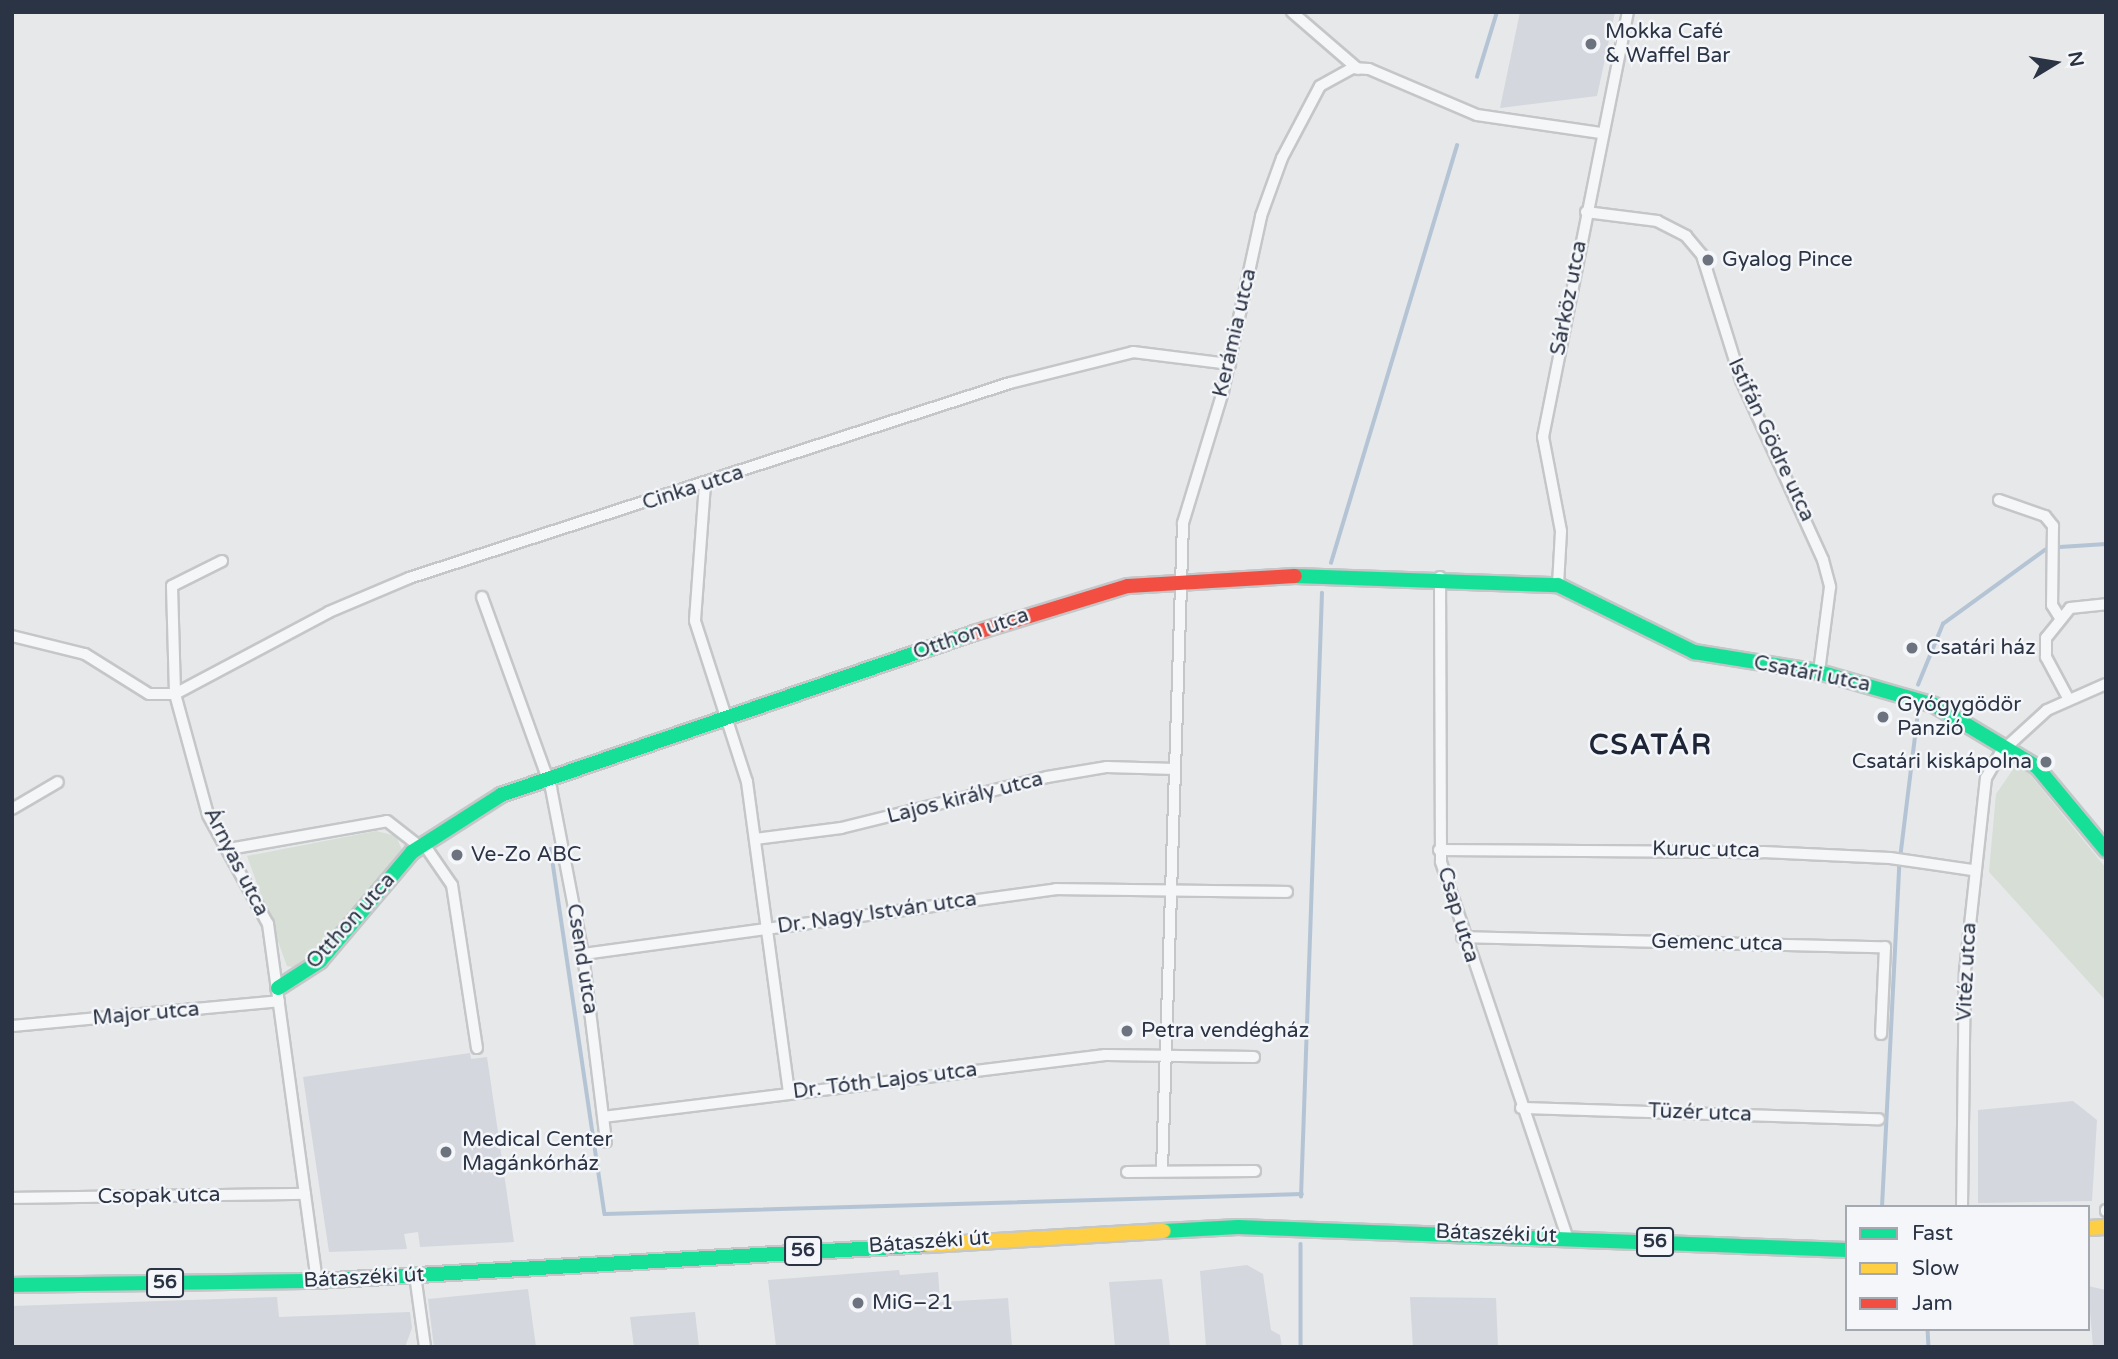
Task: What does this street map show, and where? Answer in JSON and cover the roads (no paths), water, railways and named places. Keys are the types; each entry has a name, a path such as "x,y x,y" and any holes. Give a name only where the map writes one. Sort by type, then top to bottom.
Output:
{"street":[{"path":"1293,12 1359,69 1477,115 1601,133"},
{"name":"Sárköz utca","path":"1558,585 1561,531 1542,437 1601,133 1628,12"},
{"name":"Kerámia utca","path":"1162,1170 1168,1054 1183,523 1230,364 1261,216 1282,158 1320,86 1359,69"},
{"name":"Istifán Gödre utca","path":"1586,212 1657,221 1686,236 1702,255 1741,380 1823,560 1830,587 1819,672"},
{"name":"Cinka utca","path":"175,694 329,612 409,578 1104,354 1160,352 1230,364"},
{"path":"705,484 695,621 728,716 755,839 789,1092"},
{"path":"1999,500 2045,516 2053,526 2052,606 2059,616"},
{"name":"Árnyas utca","path":"222,561 172,586 175,694 208,815 261,903 279,995 317,1281"},
{"name":"Otthon utca","path":"279,995 320,961 421,845 481,804 548,777 1048,608 1128,586 1181,580 1440,577 1558,585"},
{"name":"Csap utca","path":"1440,577 1440,850 1462,937 1567,1236"},
{"name":"Csatári utca","path":"1558,585 1694,652 1819,672 1934,705 2008,745 2065,795 2106,850"},
{"name":"Csend utca","path":"482,597 548,777 583,954 606,1142"},
{"path":"2068,698 2046,657 2046,638 2059,616 2070,608 2106,604"},
{"path":"12,636 85,654 149,694 175,694"},
{"name":"Vitéz utca","path":"1962,1205 1972,870 1986,778 2008,745 2068,698 2106,684"},
{"name":"Lajos király utca","path":"755,839 841,828 1047,776 1107,767 1175,769"},
{"path":"12,809 58,782"},
{"path":"229,849 387,821 421,845 452,885 477,1048"},
{"name":"Kuruc utca","path":"1440,850 1534,846 1889,858 1972,870"},
{"path":"1172,886 1287,892"},
{"name":"Dr. Nagy István utca","path":"583,954 1056,889 1172,886"},
{"name":"Gemenc utca","path":"1462,937 1885,947 1881,1034"},
{"name":"Major utca","path":"12,1026 279,995"},
{"path":"1168,1054 1254,1057"},
{"name":"Dr. Tóth Lajos utca","path":"603,1117 1105,1055 1168,1054"},
{"name":"Tüzér utca","path":"1521,1108 1879,1119"},
{"path":"1127,1172 1255,1171"},
{"name":"Csopak utca","path":"12,1198 305,1194"},
{"name":"Bátaszéki út","path":"12,1285 317,1281 1084,1232 1289,1226 1845,1250"},
{"path":"415,1276 425,1347"}],"waterway":[{"path":"1477,77 1497,12"},
{"path":"1331,563 1457,146"},
{"path":"2060,547 2106,544"},
{"path":"1918,685 1943,624 2045,550"},
{"path":"1301,1197 1322,593"},
{"path":"1882,1205 1899,867 1917,720"},
{"path":"551,849 605,1214 1302,1194"},
{"path":"1301,1244 1301,1347"},
{"path":"1928,1331 1929,1347"}],"place":[{"name":"Mokka Café & Waffel Bar","path":"1591,44"},
{"name":"Gyalog Pince","path":"1708,260"},
{"name":"Csatári ház","path":"1912,648"},
{"name":"Gyógygödör Panzió","path":"1883,717"},
{"name":"Csatári kiskápolna","path":"2046,762"},
{"name":"Ve-Zo ABC","path":"457,855"},
{"name":"Petra vendégház","path":"1127,1031"},
{"name":"Medical Center Magánkórház","path":"446,1152"},
{"name":"MiG–21","path":"858,1303"}],"district":[{"name":"CSATÁR","path":"1651,745"}]}
